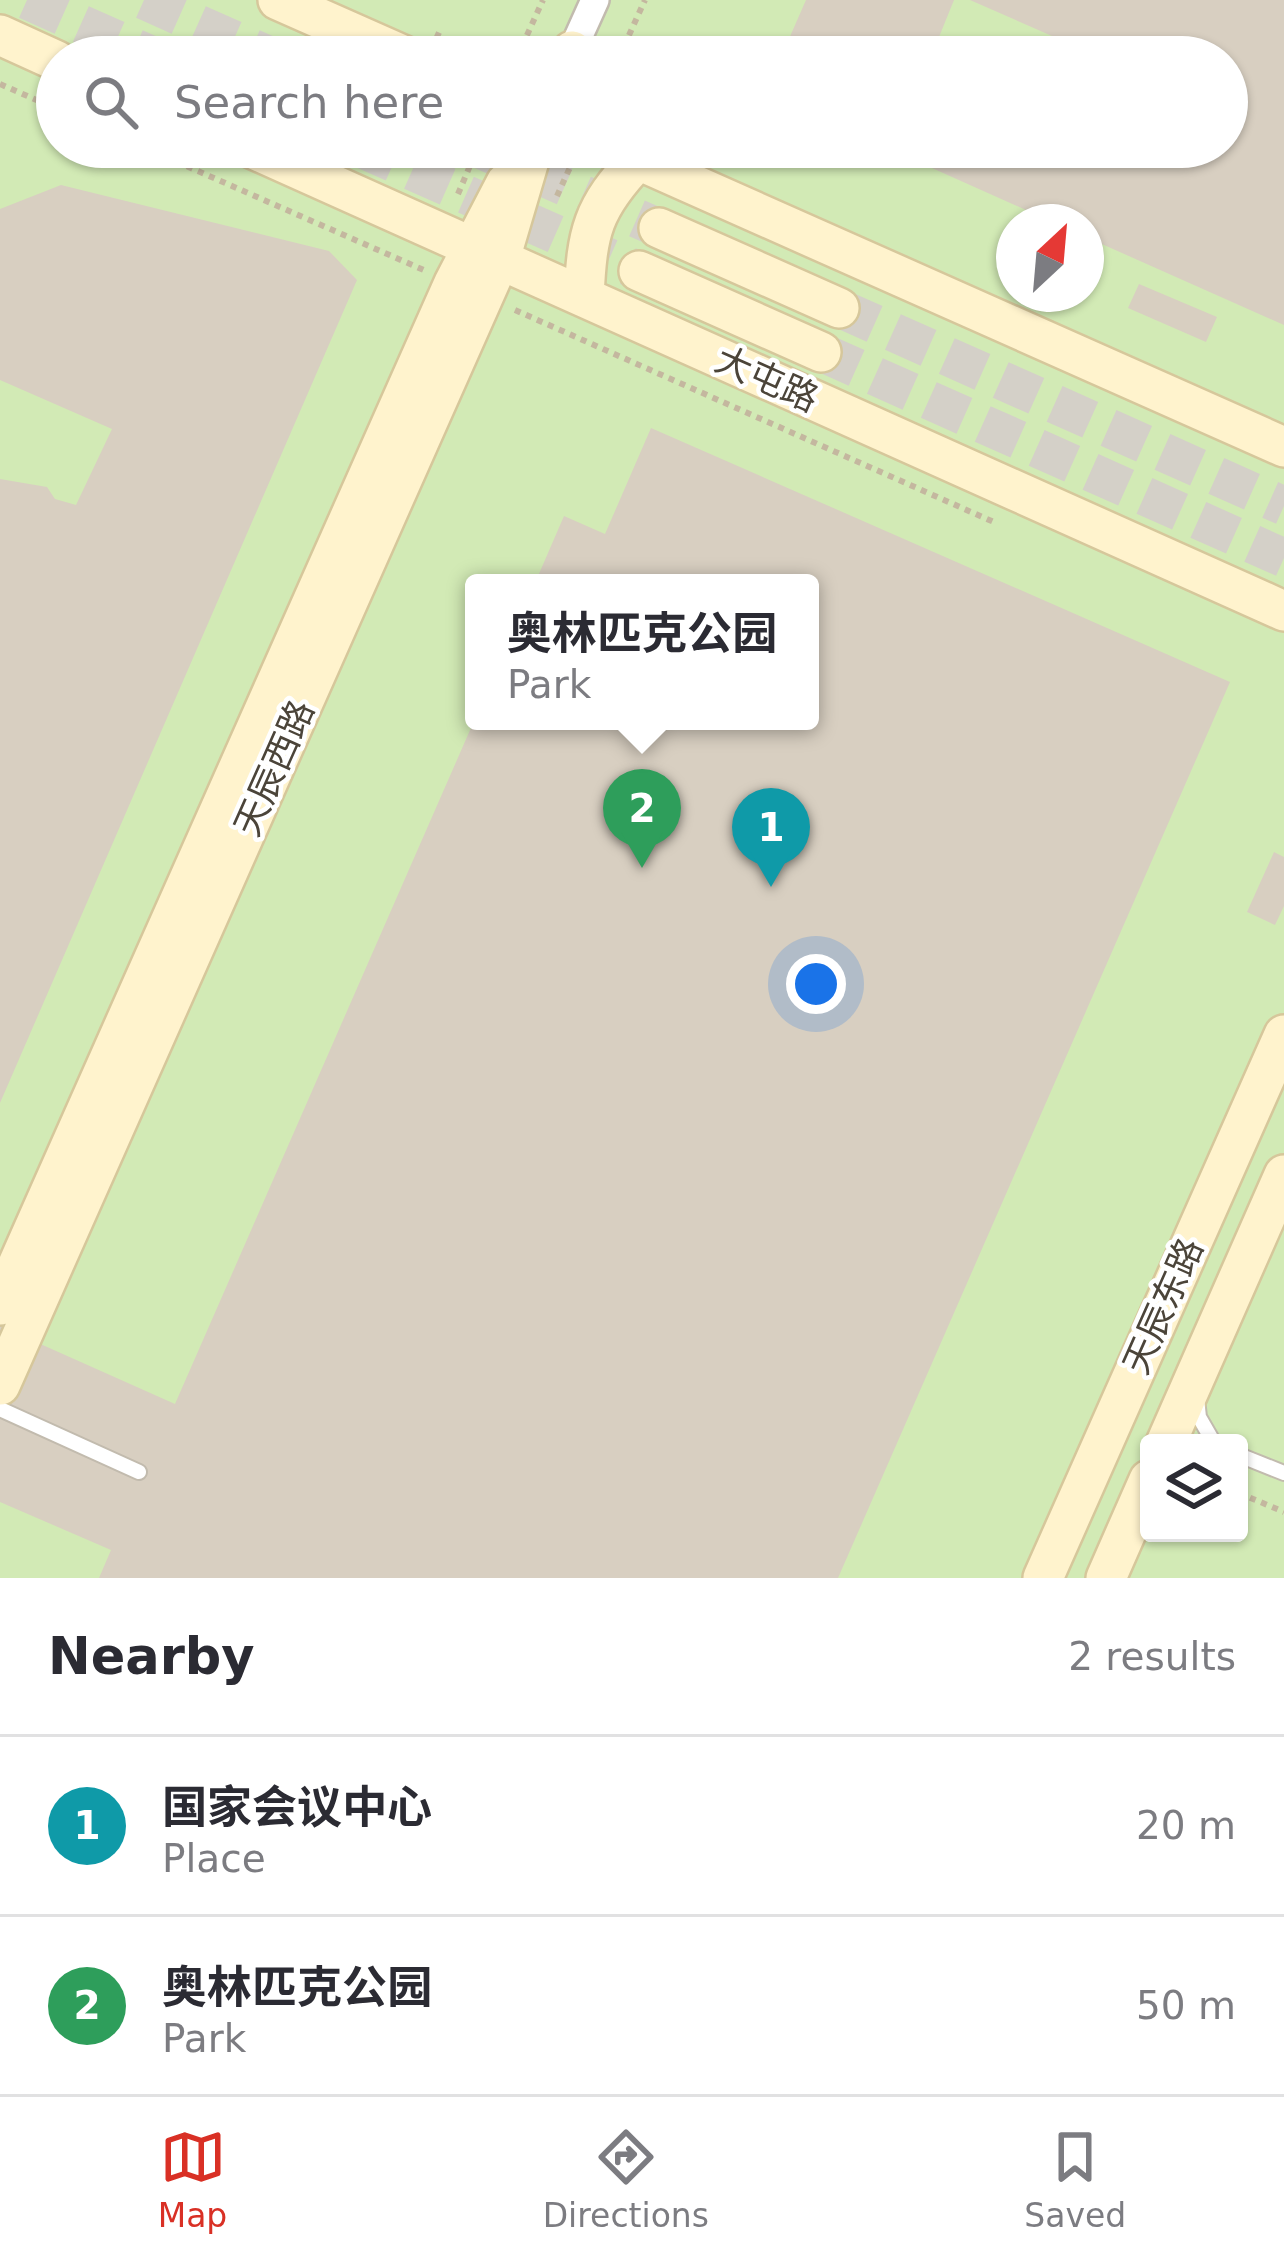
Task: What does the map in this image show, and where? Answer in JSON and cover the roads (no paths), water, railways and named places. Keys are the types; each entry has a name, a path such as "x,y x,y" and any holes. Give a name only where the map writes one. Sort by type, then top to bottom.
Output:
{"street":[{"path":"278,0 359,36"},
{"path":"579,36 595,0"},
{"path":"0,35 36,51"},
{"name":"大屯路","path":"296,168 1284,610"},
{"name":"天辰西路","path":"0,1385 521,168"},
{"path":"584,297 587,235 617,168"},
{"path":"658,168 1284,447"},
{"path":"659,229 838,308"},
{"name":"大屯路","path":"639,272 821,352"},
{"name":"天辰西路","path":"0,1305 469,290"},
{"name":"天辰东路","path":"1043,1578 1284,1035"},
{"name":"天辰东路","path":"1170,1434 1284,1175"},
{"path":"1106,1578 1140,1501"}],"lane":[{"path":"1195,1377 1199,1417 1209,1434"},
{"path":"0,1409 140,1472"},
{"path":"1248,1459 1284,1473"}],"tunnel":[{"path":"27,0 108,36"},
{"path":"144,0 225,36"},
{"path":"406,168 639,271"},
{"path":"523,168 659,228"},
{"path":"839,308 1284,506"},
{"path":"821,352 1284,558"}],"place":[{"name":"奥林匹克公园","path":"642,868"},
{"name":"国家会议中心","path":"771,887"}]}
